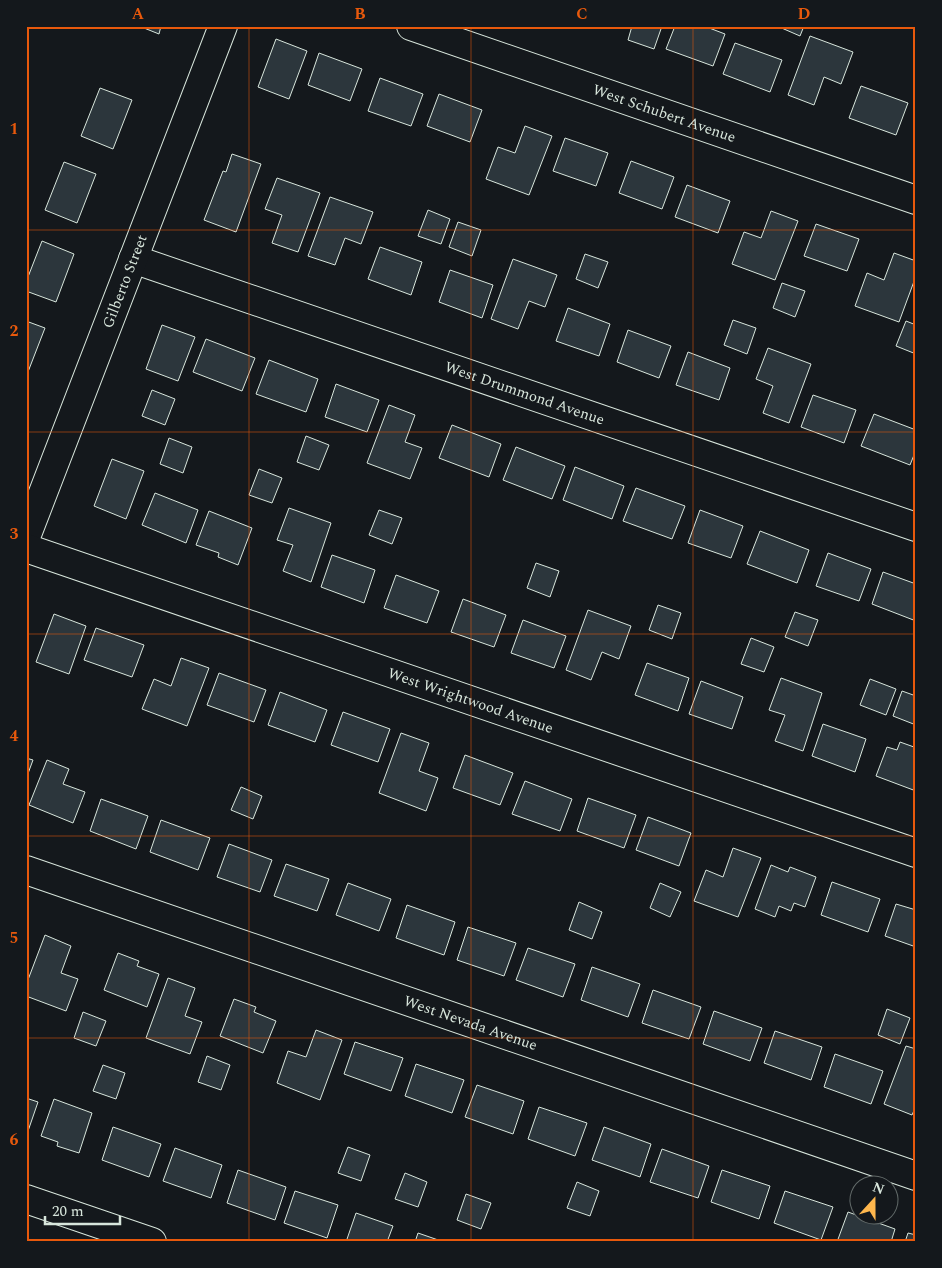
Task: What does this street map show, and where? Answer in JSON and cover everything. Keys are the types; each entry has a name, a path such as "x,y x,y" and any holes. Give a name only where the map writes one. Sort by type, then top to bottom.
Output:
{"street":[{"name":"Gilberto Street","path":"26,537 222,26"},
{"name":"West Schubert Avenue","path":"411,26 916,200"},
{"name":"West Drummond Avenue","path":"133,259 916,527"},
{"name":"West Wrightwood Avenue","path":"26,548 916,852"},
{"name":"West Nevada Avenue","path":"26,870 916,1176"},
{"path":"26,1199 152,1242"}],"building":[{"path":"139,26 161,26 159,34"},
{"path":"632,26 662,26 654,49 628,40"},
{"path":"675,26 704,26 725,34 713,66 666,49"},
{"path":"777,26 804,26 800,36"},
{"path":"810,36 853,52 841,84 824,77 814,105 788,95"},
{"path":"276,39 307,51 289,99 258,87"},
{"path":"735,43 782,60 770,92 723,74"},
{"path":"319,53 362,69 350,101 308,85"},
{"path":"380,78 423,94 411,126 368,111"},
{"path":"861,86 908,103 896,135 849,118"},
{"path":"100,88 132,100 113,149 81,136"},
{"path":"439,94 482,110 470,142 427,126"},
{"path":"525,126 552,136 529,195 486,179 498,147 515,153"},
{"path":"565,138 608,153 596,186 553,171"},
{"path":"232,154 261,164 236,232 204,220 223,171 226,172"},
{"path":"631,161 674,177 662,209 619,193"},
{"path":"64,162 96,174 77,223 45,210"},
{"path":"277,178 320,193 298,252 272,243 282,215 265,209"},
{"path":"687,185 730,201 718,233 675,217"},
{"path":"330,197 373,212 361,244 345,238 335,265 308,256"},
{"path":"428,210 450,219 441,244 418,236"},
{"path":"771,211 798,221 775,280 732,264 744,232 761,238"},
{"path":"458,222 481,230 472,256 449,247"},
{"path":"816,224 859,239 847,271 804,256"},
{"path":"42,241 74,254 56,302 26,291 26,282"},
{"path":"380,247 422,262 411,295 368,279"},
{"path":"894,253 916,261 916,276 899,322 855,306 867,273 884,280"},
{"path":"585,254 608,262 598,288 576,279"},
{"path":"513,259 557,275 545,307 529,301 518,329 491,319"},
{"path":"450,270 493,285 482,318 439,302"},
{"path":"782,283 805,291 795,317 773,308"},
{"path":"568,308 610,324 599,356 556,341"},
{"path":"733,320 756,328 747,354 724,345"},
{"path":"26,321 45,328 26,377"},
{"path":"906,321 916,325 916,354 896,346"},
{"path":"162,325 195,337 178,381 146,369"},
{"path":"628,330 671,346 659,378 617,362"},
{"path":"206,339 255,358 242,391 193,372"},
{"path":"768,348 811,364 789,423 763,413 773,386 756,379"},
{"path":"688,352 730,368 719,400 676,385"},
{"path":"269,360 318,379 306,412 256,394"},
{"path":"336,384 379,400 367,432 325,417"},
{"path":"152,390 175,399 165,425 142,416"},
{"path":"813,395 856,410 844,443 801,427"},
{"path":"389,405 415,415 405,442 422,448 410,479 367,463"},
{"path":"874,414 916,430 916,450 910,465 861,446"},
{"path":"452,425 501,444 489,477 439,458"},
{"path":"306,436 329,445 319,470 297,462"},
{"path":"169,438 192,447 183,473 160,464"},
{"path":"516,447 565,466 552,499 503,480"},
{"path":"112,459 144,471 126,519 94,506"},
{"path":"575,467 624,486 612,519 563,500"},
{"path":"259,469 282,478 272,503 249,495"},
{"path":"636,488 685,506 672,539 623,521"},
{"path":"155,493 198,510 186,543 142,525"},
{"path":"289,508 331,523 311,582 283,571 293,545 277,540"},
{"path":"379,510 402,518 392,544 369,535"},
{"path":"700,510 743,526 731,558 688,543"},
{"path":"209,511 252,528 238,565 218,557 219,553 196,545"},
{"path":"760,531 809,550 797,583 747,564"},
{"path":"828,553 871,569 859,601 816,586"},
{"path":"332,555 375,570 364,603 321,587"},
{"path":"536,563 559,571 550,597 527,588"},
{"path":"883,572 916,584 916,621 872,604"},
{"path":"396,575 439,591 427,623 384,608"},
{"path":"463,599 506,615 494,647 451,632"},
{"path":"658,605 681,613 672,639 649,630"},
{"path":"588,610 631,626 619,659 602,652 591,680 566,670"},
{"path":"795,612 818,620 808,646 785,637"},
{"path":"54,614 86,626 69,674 36,662"},
{"path":"523,620 566,636 554,668 511,653"},
{"path":"96,628 144,645 132,677 84,660"},
{"path":"751,638 774,647 764,672 741,664"},
{"path":"181,658 209,668 187,726 142,709 154,679 171,686"},
{"path":"647,663 689,678 678,711 635,695"},
{"path":"219,673 266,690 254,722 207,705"},
{"path":"781,678 822,693 803,751 775,741 785,715 769,710"},
{"path":"870,679 896,689 886,715 860,705"},
{"path":"701,681 743,697 732,729 689,714"},
{"path":"902,691 916,696 916,725 893,716"},
{"path":"280,692 327,710 315,742 268,725"},
{"path":"343,712 390,729 378,762 331,745"},
{"path":"823,724 866,739 855,772 812,756"},
{"path":"401,733 429,743 419,771 438,778 426,811 379,793"},
{"path":"916,741 916,791 876,776 887,747 897,750 900,742 914,747"},
{"path":"465,755 513,773 500,805 453,788"},
{"path":"26,758 33,760 26,779"},
{"path":"47,760 69,769 63,784 85,792 73,823 29,805"},
{"path":"525,781 572,799 560,831 512,814"},
{"path":"241,787 262,796 253,819 231,810"},
{"path":"588,798 636,815 624,848 577,831"},
{"path":"101,799 148,816 136,849 90,831"},
{"path":"648,817 691,833 679,866 636,850"},
{"path":"161,820 210,838 198,870 150,852"},
{"path":"229,844 272,860 260,892 217,877"},
{"path":"733,848 761,858 738,917 694,901 706,870 723,877"},
{"path":"286,864 329,879 317,911 274,896"},
{"path":"771,865 788,872 790,867 816,877 805,907 794,903 791,911 779,906 775,917 755,909"},
{"path":"832,882 880,899 868,932 821,915"},
{"path":"348,883 391,899 379,931 336,915"},
{"path":"660,883 681,892 670,917 650,908"},
{"path":"579,902 602,912 592,939 569,930"},
{"path":"896,904 916,910 916,947 885,936"},
{"path":"407,905 455,922 444,955 396,938"},
{"path":"468,927 516,943 504,976 457,960"},
{"path":"45,935 71,946 61,973 78,979 66,1011 26,996 26,985"},
{"path":"528,948 575,964 563,997 516,980"},
{"path":"118,953 139,961 137,966 159,974 147,1007 104,990"},
{"path":"592,967 640,984 628,1017 581,1000"},
{"path":"168,978 195,988 185,1016 202,1022 190,1054 146,1038"},
{"path":"653,990 701,1007 689,1039 642,1023"},
{"path":"234,999 256,1007 254,1012 276,1021 263,1053 220,1036"},
{"path":"887,1009 910,1018 900,1044 878,1035"},
{"path":"714,1011 762,1028 750,1061 703,1044"},
{"path":"83,1012 106,1021 96,1046 74,1038"},
{"path":"316,1030 342,1040 320,1100 277,1083 288,1051 306,1057"},
{"path":"775,1031 822,1047 811,1080 764,1063"},
{"path":"355,1042 403,1058 391,1091 344,1074"},
{"path":"906,1046 916,1049 916,1106 912,1115 884,1104"},
{"path":"835,1054 883,1071 871,1104 824,1087"},
{"path":"207,1056 230,1065 221,1090 198,1082"},
{"path":"416,1064 464,1080 452,1113 405,1096"},
{"path":"103,1065 125,1073 116,1099 93,1091"},
{"path":"477,1085 524,1101 513,1134 465,1117"},
{"path":"26,1098 38,1102 27,1134 26,1134"},
{"path":"54,1099 92,1113 79,1153 57,1146 58,1142 41,1136"},
{"path":"539,1107 587,1123 575,1156 528,1139"},
{"path":"113,1127 161,1144 149,1177 102,1160"},
{"path":"604,1127 651,1144 640,1177 592,1160"},
{"path":"348,1147 370,1155 361,1181 338,1173"},
{"path":"175,1148 222,1165 211,1198 163,1181"},
{"path":"662,1149 709,1166 698,1198 650,1182"},
{"path":"238,1170 286,1187 275,1220 227,1203"},
{"path":"722,1170 770,1186 759,1219 711,1202"},
{"path":"405,1173 427,1182 418,1207 395,1199"},
{"path":"577,1182 599,1191 590,1216 567,1208"},
{"path":"295,1191 338,1205 327,1238 284,1223"},
{"path":"785,1191 833,1207 821,1240 774,1223"},
{"path":"466,1194 491,1203 481,1229 457,1220"},
{"path":"848,1212 850,1213 850,1226 887,1226 895,1229 891,1242 837,1242"},
{"path":"356,1213 393,1226 387,1242 346,1242"},
{"path":"418,1233 444,1242 415,1242"},
{"path":"908,1233 916,1235 916,1242 905,1242"}]}
